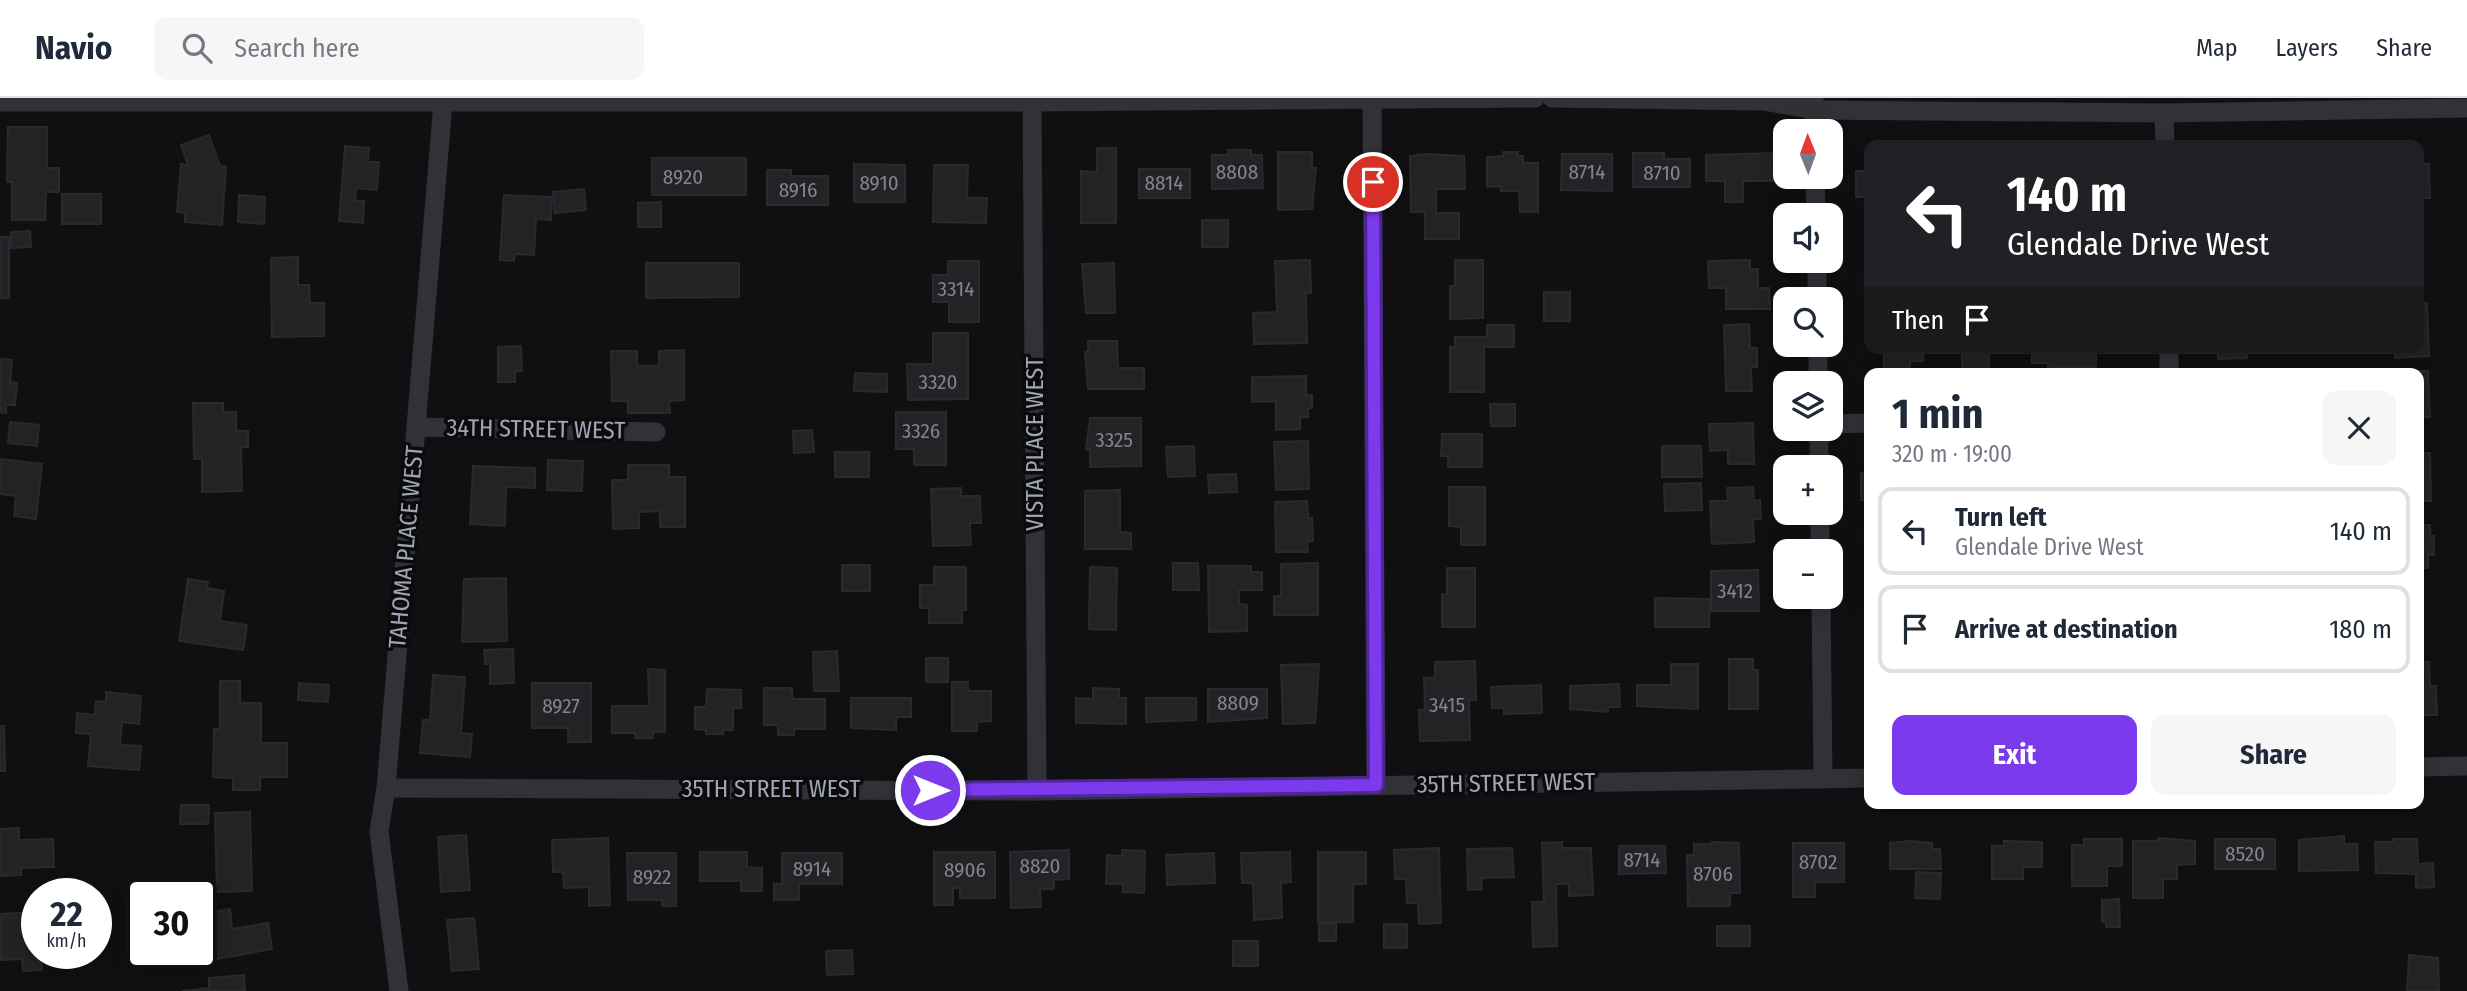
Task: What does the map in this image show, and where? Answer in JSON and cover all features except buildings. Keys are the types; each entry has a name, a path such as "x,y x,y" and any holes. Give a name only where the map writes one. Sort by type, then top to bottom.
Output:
{"street":[{"path":"0,102 263,100 443,103 600,100 1535,98"},
{"path":"1552,98 1763,101 2164,113 2467,108"},
{"path":"1373,99 1376,785"},
{"name":"VISTA PLACE WEST","path":"1032,100 1037,791"},
{"name":"TAHOMA PLACE WEST","path":"399,991 379,831 386,788 443,103"},
{"path":"2164,113 2165,140"},
{"path":"1843,424 1864,423"},
{"name":"34TH STREET WEST","path":"416,427 656,432"},
{"path":"1821,609 1823,779"},
{"path":"2424,767 2467,766"},
{"name":"35TH STREET WEST","path":"386,788 1037,791 1864,778"}],"route":[{"path":"930,790 1037,791 1376,785 1373,182"}]}
